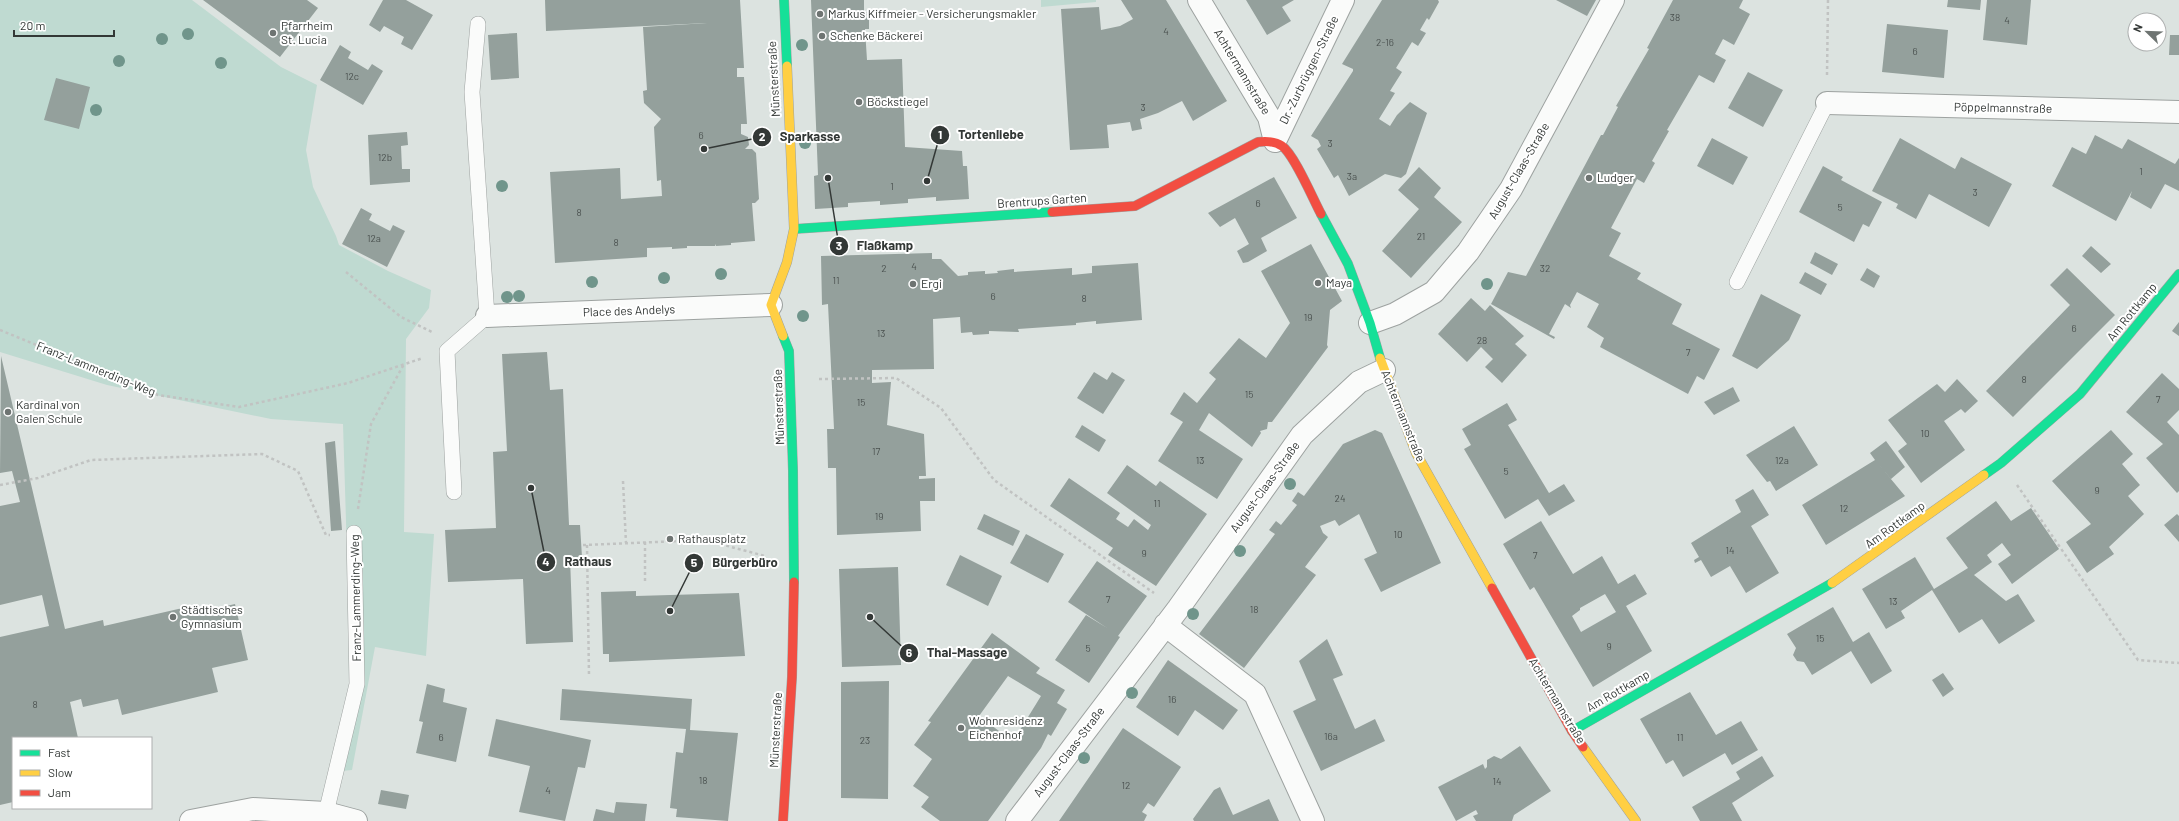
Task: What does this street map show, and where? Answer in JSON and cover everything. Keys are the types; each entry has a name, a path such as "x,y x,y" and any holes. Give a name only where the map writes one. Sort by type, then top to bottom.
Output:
{"street":[{"name":"Münsterstraße","path":"783,821 792,677 794,557 790,380 789,351 771,305 787,262 794,229 784,0"},
{"name":"Achtermannstraße","path":"1199,0 1269,117 1275,141 1288,151 1348,264 1370,324 1384,370 1416,453 1572,731 1636,821"},
{"name":"Dr.-Zurbrüggen-Straße","path":"1275,141 1343,0"},
{"name":"August-Claas-Straße","path":"1370,324 1395,314 1434,292 1468,252 1511,189 1613,0"},
{"name":"Pöppelmannstraße","path":"1827,103 2179,112"},
{"name":"Brentrups Garten","path":"794,229 1135,206 1258,142 1275,141"},
{"name":"Am Rottkamp","path":"1572,731 1842,577 2002,463 2080,394 2179,274"},
{"name":"Place des Andelys","path":"487,316 607,313 771,305"},
{"name":"August-Claas-Straße","path":"1016,821 1172,617 1302,435 1359,382 1384,370"},
{"path":"1172,617 1255,694 1313,821"},
{"path":"191,821 253,809 344,818"}],"lane":[{"path":"454,492 451,348 487,316 472,92 478,24"},
{"path":"1737,282 1827,103"},
{"name":"Franz-Lammerding-Weg","path":"344,818 357,684 354,533"}],"path":[{"path":"1827,103 1828,0"},
{"path":"346,272 401,317 451,348"},
{"name":"Franz-Lammerding-Weg","path":"0,330 158,395 239,407 348,383 451,348"},
{"name":"Franz-Lammerding-Weg","path":"354,533 371,424 404,364"},
{"path":"790,380 896,378 941,408 994,480 1172,617"},
{"path":"0,485 38,478 91,460 262,454 298,471 326,535 354,533"},
{"path":"2002,463 2138,660 2179,663"},
{"path":"623,481 626,543"},
{"path":"589,676 585,545 705,540 765,556 794,557"},
{"path":"645,542 645,583"}],"green space":[{"path":"0,0 192,0 281,67 317,85 306,150 313,187 339,245 388,271 431,290 429,308 406,339 404,532 434,534 426,656 375,647 352,770 331,772 351,683 343,424 271,419 107,385 0,352"},
{"path":"1041,0 1096,0 1096,2 1041,7"}],"building":[{"name":"Pfarrheim St. Lucia","path":"203,0 307,0 318,8 280,57"},
{"path":"383,0 406,0 433,15 412,50 401,44 404,37 384,26 380,32 369,25"},
{"path":"545,0 740,0 744,68 737,68 737,77 744,77 747,124 741,124 741,134 748,137 749,145 745,149 752,149 756,153 759,199 755,203 752,203 755,241 731,243 731,245 716,246 716,244 715,246 687,246 687,248 672,249 672,247 647,248 647,257 555,263 550,172 620,168 621,199 662,196 661,180 657,181 654,127 661,119 644,103 643,91 647,90 643,27 707,23 546,31"},
{"path":"811,0 864,0 864,12 869,12 869,29 865,29 867,60 902,59 905,147 962,151 963,166 967,166 969,199 936,201 936,197 908,199 908,203 880,205 880,201 848,203 848,207 815,209 814,176 818,175"},
{"path":"1121,0 1166,0 1227,101 1193,121 1182,101 1158,113 1140,119 1142,129 1132,131 1130,122 1107,125 1109,148 1070,150 1061,9 1099,7 1101,30 1120,26 1133,19"},
{"path":"1246,0 1294,0 1282,7 1291,21 1267,35"},
{"path":"1382,0 1438,0 1439,2 1429,20 1427,18 1420,30 1426,33 1418,46 1412,42 1396,68 1402,72 1390,91 1395,93 1379,119 1390,126 1397,115 1410,102 1427,113 1406,174 1401,178 1385,174 1349,196 1338,175 1334,178 1317,149 1321,146 1318,140 1311,136 1353,71 1353,69 1342,64"},
{"path":"1556,0 1596,0 1587,16"},
{"path":"1673,0 1743,0 1739,8 1750,14 1734,45 1723,39 1715,54 1726,60 1714,83 1699,75 1667,130 1669,131 1652,161 1655,163 1644,183 1637,179 1611,228 1621,233 1609,256 1641,273 1637,279 1682,304 1672,324 1720,349 1704,380 1697,376 1688,394 1600,347 1604,338 1587,327 1599,304 1577,292 1570,305 1571,308 1565,304 1549,334 1555,337 1554,339 1491,304 1508,272 1526,276 1601,135 1603,135 1618,107 1616,106 1649,49 1647,48"},
{"path":"1948,0 1981,0 1980,10 1947,7"},
{"path":"1987,0 2031,0 2027,45 1983,40"},
{"path":"1887,24 1948,30 1944,78 1882,72"},
{"path":"517,33 519,78 491,80 488,35"},
{"path":"2170,35 2179,35 2179,55 2169,55"},
{"path":"340,45 351,52 348,58 368,70 372,64 383,71 363,105 320,80"},
{"path":"1748,72 1783,90 1763,127 1728,108"},
{"path":"56,78 90,87 79,129 44,120"},
{"path":"407,132 408,145 401,146 402,169 410,169 410,182 370,185 368,135"},
{"path":"2095,135 2122,149 2128,139 2175,164 2179,158 2179,191 2165,184 2151,209 2130,197 2132,191 2116,221 2052,186 2072,147 2086,154"},
{"path":"1712,138 1748,157 1733,185 1697,166"},
{"path":"1900,138 1955,169 1961,157 2012,184 1989,227 1929,194 1916,219 1896,208 1898,204 1872,191"},
{"path":"1823,166 1843,177 1841,180 1882,202 1869,227 1863,224 1854,242 1799,212"},
{"path":"1419,167 1441,188 1434,197 1462,222 1411,278 1382,251 1419,209 1398,190"},
{"path":"1274,177 1297,218 1261,238 1267,251 1248,262 1243,263 1237,251 1249,244 1235,218 1220,227 1208,213"},
{"path":"361,208 372,214 369,220 390,231 393,225 405,231 387,267 342,244"},
{"path":"1311,244 1342,301 1330,310 1328,347 1272,422 1268,422 1267,429 1260,431 1261,433 1252,447 1209,413 1199,430 1243,459 1217,499 1158,461 1183,422 1170,414 1184,392 1197,403 1216,379 1209,373 1239,338 1266,358 1290,323 1261,271"},
{"path":"2091,246 2111,264 2101,273 2082,256"},
{"path":"1815,252 1838,264 1832,275 1810,263"},
{"path":"932,253 932,259 941,259 958,276 968,275 968,272 985,271 985,274 998,273 997,271 1014,269 1014,272 1072,268 1072,275 1092,273 1092,266 1138,263 1142,320 1096,324 1096,321 1076,323 1076,325 1018,329 1019,332 989,331 989,334 973,335 972,332 961,333 960,317 933,319 934,369 872,370 872,383 891,382 887,425 924,434 926,476 919,476 919,479 935,478 935,501 920,501 921,531 837,535 836,468 828,468 827,429 834,429 828,304 822,305 821,256"},
{"path":"1867,268 1880,276 1874,288 1860,280"},
{"path":"2067,268 2115,315 2013,417 1986,391 2070,305 2050,285"},
{"path":"1805,272 1827,284 1821,295 1799,283"},
{"path":"1761,294 1801,315 1789,340 1757,369 1732,356"},
{"path":"1471,298 1485,311 1490,305 1524,336 1515,344 1527,355 1502,383 1485,367 1493,359 1481,347 1467,362 1438,334"},
{"path":"2179,322 2179,336 2172,331"},
{"path":"547,352 550,390 563,389 569,525 580,525 582,557 570,557 573,642 526,644 523,579 448,582 445,530 496,528 493,452 507,451 502,354"},
{"path":"1,356 65,629 103,620 104,626 187,607 188,615 235,604 248,660 212,668 218,692 122,715 118,699 83,707 81,699 70,702 78,737 12,737 12,802 0,805 0,637 49,626 42,595 0,605 0,506 20,502 12,471 0,473"},
{"path":"1094,372 1107,380 1112,372 1125,380 1103,414 1077,398"},
{"path":"2162,373 2179,389 2179,410 2167,422 2179,435 2179,491 2177,493 2146,458 2163,444 2126,412"},
{"path":"1957,379 1978,401 1965,413 1961,409 1944,421 1965,450 1921,483 1898,451 1907,444 1888,420 1937,384 1945,392"},
{"path":"1733,387 1740,401 1714,415 1704,402"},
{"path":"1507,403 1517,420 1508,425 1549,493 1564,484 1575,501 1549,516 1538,499 1505,519 1464,449 1471,445 1462,429"},
{"path":"1082,425 1106,440 1099,452 1075,437"},
{"path":"1794,426 1818,465 1776,491 1770,481 1767,482 1746,455"},
{"path":"1375,430 1382,433 1441,563 1381,592 1364,559 1377,553 1359,514 1339,526 1335,520 1320,526 1323,533 1328,537 1305,567 1316,575 1244,668 1199,634 1275,534 1269,530 1276,521 1281,525 1297,505 1292,501 1298,492 1304,496 1343,444"},
{"path":"2111,430 2133,454 2122,464 2140,485 2128,496 2144,514 2109,547 2114,554 2087,573 2066,542 2091,524 2052,481"},
{"path":"335,441 342,530 331,531 325,443"},
{"path":"1886,441 1905,467 1891,479 1876,461 1905,496 1826,545 1802,505 1875,460 1870,453"},
{"path":"1127,465 1156,486 1160,481 1207,514 1156,586 1108,555 1113,548 1050,506 1069,478 1120,513 1116,519 1128,527 1134,519 1148,530 1151,525 1107,493"},
{"path":"1753,489 1769,515 1751,526 1779,573 1746,593 1730,566 1711,577 1701,560 1695,563 1694,560 1699,557 1691,543 1741,512 1735,500"},
{"path":"1996,501 2011,521 2031,508 2059,549 2012,584 1998,564 2011,555 2002,543 1987,555 1992,562 1974,575 2006,601 2018,594 2035,621 1999,644 1982,619 1959,633 1932,590 1901,611 1905,618 1886,629 1862,589 1915,557 1934,589 1968,568 1946,538"},
{"path":"984,514 1020,531 1013,546 977,529"},
{"path":"2177,514 2179,516 2179,542 2164,525"},
{"path":"1541,521 1573,574 1602,556 1618,584 1635,574 1647,594 1626,606 1652,651 1593,687 1534,587 1530,590 1503,544","holes":["1605,594 1616,612 1581,632 1572,616 1580,610 1580,608"]},
{"path":"1026,534 1064,554 1048,583 1010,563"},
{"path":"960,555 1002,576 988,606 946,585"},
{"path":"1097,561 1147,596 1118,636 1120,637 1089,683 1055,660 1086,615 1107,628 1068,602"},
{"path":"898,567 901,665 842,667 839,569"},
{"path":"636,591 636,596 739,593 745,656 609,662 609,654 603,654 601,592"},
{"path":"1833,607 1853,642 1869,632 1892,671 1871,684 1851,651 1812,675 1804,662 1797,661 1793,655 1796,648 1787,634"},
{"name":"Wohnresidenz Eichenhof","path":"992,633 1040,668 1036,673 1065,690 1057,703 1067,709 1051,736 1048,734 1041,748 988,821 940,821 921,807 929,797 913,786 932,759 914,745 931,722 928,721","holes":["1008,676 1041,696 1015,738 999,731 979,716"]},
{"path":"1327,639 1343,675 1333,679 1355,729 1375,719 1385,741 1321,771 1293,711 1316,700 1299,661"},
{"path":"1168,660 1238,710 1223,730 1195,710 1178,736 1136,707"},
{"path":"1943,673 1954,689 1943,697 1932,680"},
{"path":"889,681 888,799 841,798 841,682"},
{"path":"427,684 445,689 443,702 467,708 456,762 416,753 423,722 419,721"},
{"path":"562,689 692,699 690,730 738,733 728,821 676,817 677,809 670,808 676,752 683,753 686,729 560,720"},
{"path":"1690,692 1716,735 1741,721 1758,750 1732,765 1725,753 1683,777 1673,760 1666,764 1640,719"},
{"path":"496,719 591,740 585,768 578,767 565,821 519,812 530,766 488,756"},
{"path":"1123,728 1181,767 1154,807 1148,803 1142,812 1147,815 1144,821 1059,821"},
{"path":"1520,746 1551,791 1514,815 1512,821 1476,821 1473,816 1478,814 1476,810 1456,821 1438,787 1483,764 1485,769 1487,767 1487,760 1494,756 1501,759"},
{"path":"1762,756 1774,776 1732,803 1742,821 1700,821 1692,807 1740,779 1736,772"},
{"path":"1220,787 1233,815 1269,799 1279,821 1194,821 1193,819 1214,790"},
{"path":"381,790 409,795 406,809 378,804"},
{"path":"616,802 647,804 645,821 593,821 596,809 614,813"}],"traffic: fast":[{"path":"784,0 787,66"},
{"path":"794,229 1052,212"},
{"path":"1321,214 1348,264 1370,323 1380,358"},
{"path":"1984,475 2001,463 2080,394 2179,274"},
{"path":"783,336 789,351 793,471 794,582"},
{"path":"1572,731 1832,583"}],"traffic: slow":[{"path":"783,336 771,305 787,262 794,229 787,66"},
{"path":"1380,358 1416,453 1492,588"},
{"path":"1832,583 1984,475"},
{"path":"1583,747 1636,821"}],"traffic: jam":[{"path":"1052,212 1135,206 1258,142 1274,142 1282,146 1287,151 1298,167 1321,214"},
{"path":"783,821 792,677 794,582"},
{"path":"1492,588 1572,731 1583,747"}],"place":[{"name":"Markus Kiffmeier - Versicherungsmakler","path":"820,14"},
{"name":"Pfarrheim St. Lucia","path":"273,33"},
{"name":"Schenke Bäckerei","path":"822,36"},
{"name":"Böckstiegel","path":"859,102"},
{"name":"Sparkasse","path":"704,149"},
{"name":"Flaßkamp","path":"828,178"},
{"name":"Ludger","path":"1589,178"},
{"name":"Tortenliebe","path":"927,181"},
{"name":"Maya","path":"1318,283"},
{"name":"Ergi","path":"913,284"},
{"name":"Kardinal von Galen Schule","path":"8,412"},
{"name":"Rathaus","path":"531,488"},
{"name":"Rathausplatz","path":"670,539"},
{"name":"Bürgerbüro","path":"670,611"},
{"name":"Städtisches Gymnasium","path":"173,617"},
{"name":"Thai-Massage","path":"870,617"},
{"name":"Wohnresidenz Eichenhof","path":"961,728"}]}
